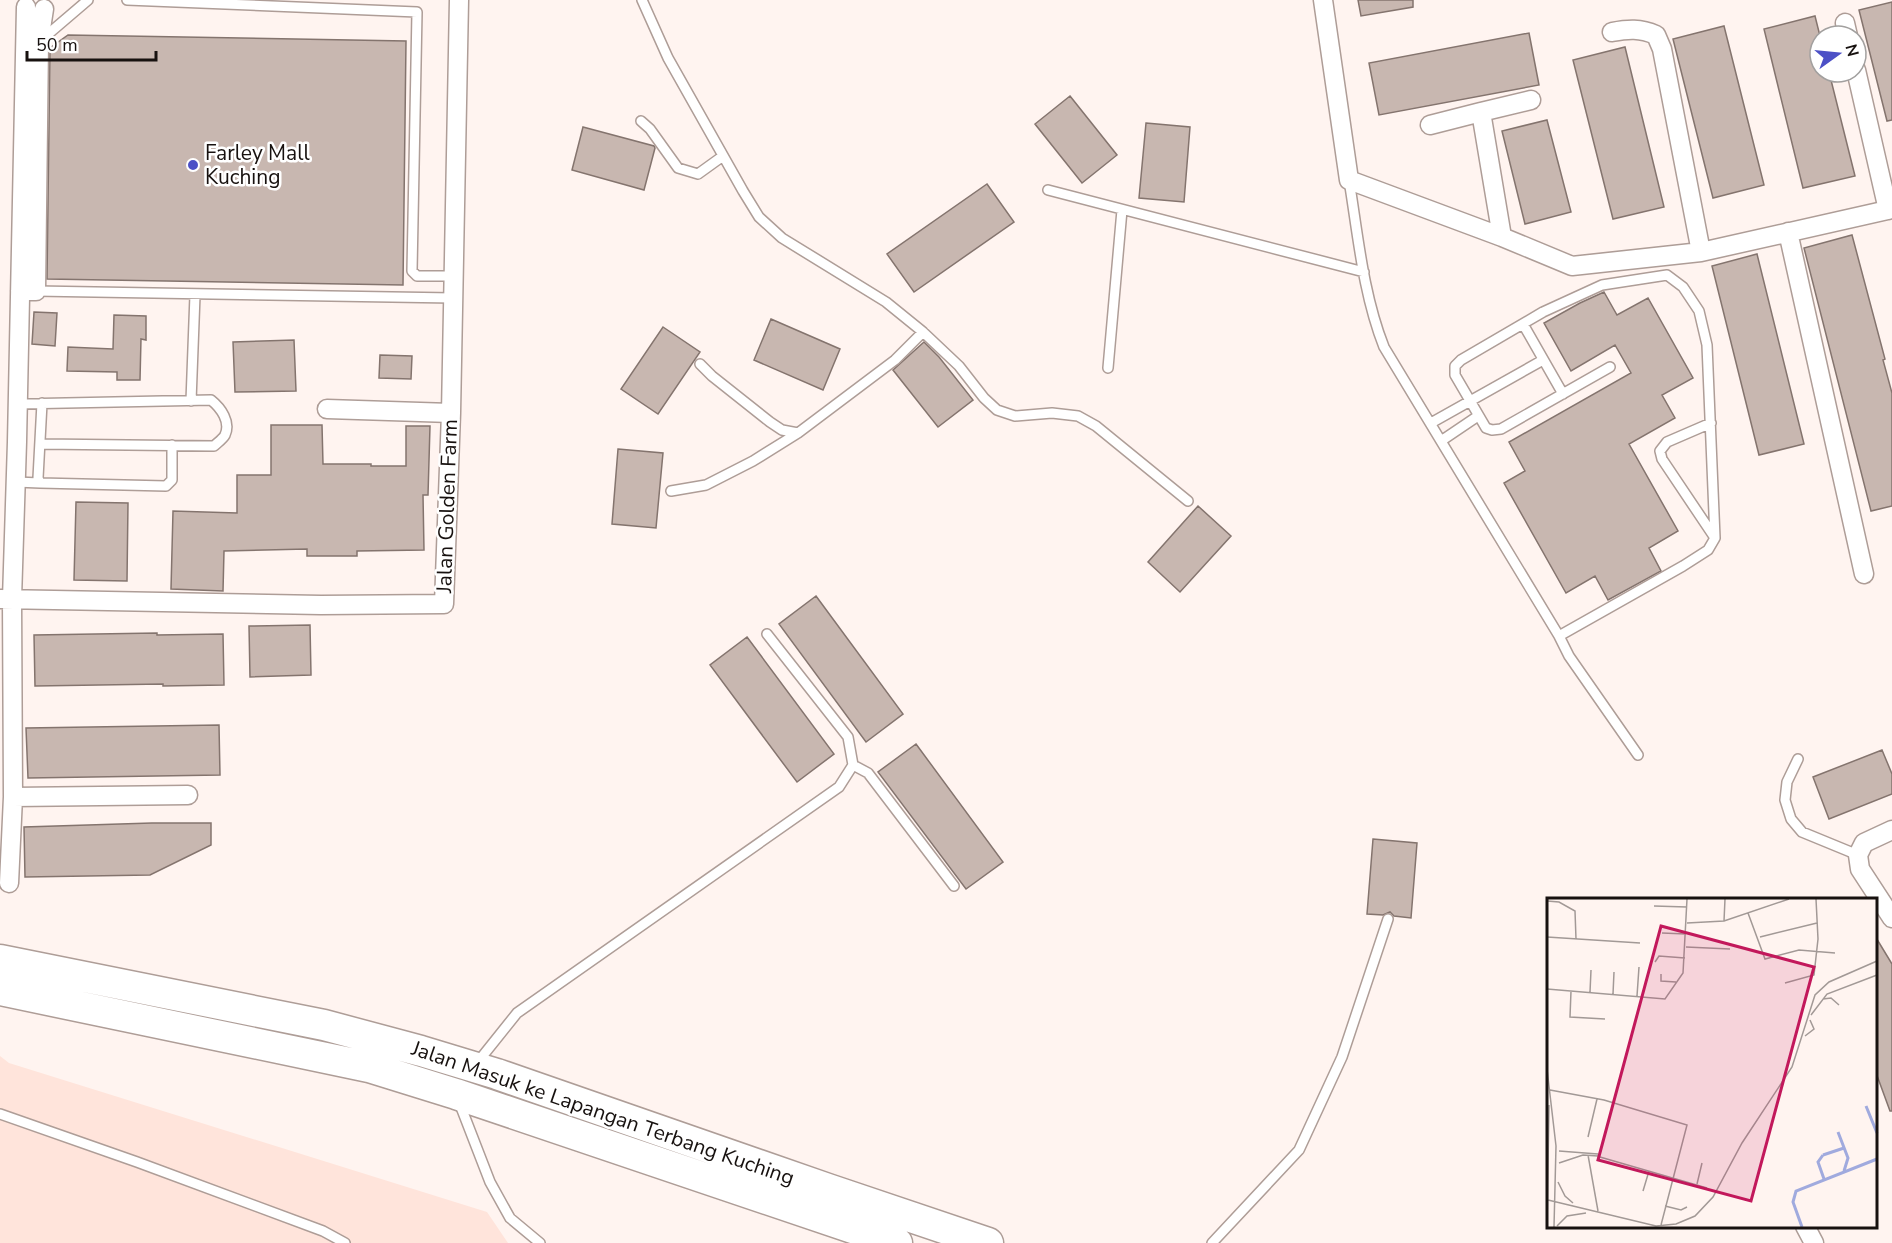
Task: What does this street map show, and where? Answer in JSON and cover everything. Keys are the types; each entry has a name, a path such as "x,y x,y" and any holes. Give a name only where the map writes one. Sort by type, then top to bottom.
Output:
{"highway":[{"name":"Jalan Masuk ke Lapangan Terbang Kuching","path":"0,960 324,1025 474,1067 988,1243"},
{"name":"Jalan Masuk ke Lapangan Terbang Kuching","path":"0,990 369,1067 456,1094 897,1243"}],"street":[{"name":"Jalan Golden Farm","path":"6,599 321,605 444,604 451,413 459,0"},
{"path":"1323,0 1349,180 1502,237 1572,266 1701,252 1890,210 1859,84"},
{"path":"9,883 13,797 6,599 16,482 9,404 28,291 39,42 36,4"},
{"path":"28,291 36,4"},
{"path":"1612,32 1628,29 1645,30 1656,35 1662,49 1701,252"},
{"path":"1430,125 1531,100"},
{"path":"1481,112 1502,237"},
{"path":"1788,232 1864,574"},
{"path":"327,409 451,413"},
{"path":"13,797 188,795"},
{"path":"1892,830 1861,849 1860,869 1892,918"},
{"path":"1806,1228 1814,1243"}],"lane":[{"path":"39,42 88,0"},
{"path":"127,0 417,12 412,271 417,276 453,276"},
{"path":"642,0 668,58 759,217 782,238 886,302 959,366 984,398 997,410 1015,416 1052,413 1078,416 1096,426 1188,501"},
{"path":"640,121 650,129 678,168 698,174 723,156"},
{"path":"1349,180 1364,272 1377,330 1384,347 1569,656 1638,755"},
{"path":"1048,190 1364,272"},
{"path":"1108,368 1122,210"},
{"path":"1559,636 1683,566 1708,550 1715,538 1707,345 1699,311 1683,287 1667,274 1602,285 1543,312 1461,360 1455,366 1455,375 1478,416 1486,428 1492,430 1501,429 1610,367"},
{"path":"28,291 453,298"},
{"path":"191,401 195,295"},
{"path":"1523,324 1563,394"},
{"path":"671,491 706,485 798,433 895,360 923,333"},
{"path":"1431,423 1543,360"},
{"path":"700,364 770,422 782,430 798,433"},
{"path":"9,404 211,400 222,409 226,426 224,437 214,446 40,444"},
{"path":"40,483 38,478 42,403"},
{"path":"1441,441 1478,416"},
{"path":"1711,423 1667,442 1660,451 1662,459 1715,538"},
{"path":"16,482 166,486 172,480 172,445"},
{"path":"474,1067 517,1013 839,787 852,765 848,737 767,634"},
{"path":"1798,759 1787,782 1785,800 1791,819 1802,832 1861,849"},
{"path":"852,765 868,773 954,886"},
{"path":"1212,1243 1299,1150 1342,1058 1388,919"},
{"path":"456,1094 490,1182 510,1218 540,1243"},
{"path":"0,1114 323,1231 345,1243"}],"shaded area":[{"path":"0,1056 9,1063 487,1212 508,1243 0,1243"}],"building":[{"path":"1358,0 1413,0 1413,7 1361,16"},
{"path":"1892,2 1892,120 1887,121 1868,46 1868,24 1863,24 1859,10"},
{"path":"1815,16 1817,24 1808,24 1808,84 1832,84 1855,176 1803,188 1764,29"},
{"path":"1724,26 1764,185 1713,198 1673,39"},
{"path":"1529,33 1539,85 1379,115 1369,63"},
{"name":"Farley Mall Kuching","path":"68,35 406,41 403,285 47,279 50,48"},
{"path":"1625,47 1664,207 1613,219 1573,60"},
{"path":"1070,96 1117,155 1082,183 1035,124"},
{"path":"1547,120 1571,212 1525,224 1502,131"},
{"path":"1146,123 1190,127 1184,202 1139,198"},
{"path":"583,127 654,146 644,190 572,170"},
{"path":"987,184 1014,222 914,292 887,254"},
{"path":"1852,235 1892,393 1892,506 1871,511 1804,248"},
{"path":"1757,254 1804,444 1759,455 1712,266"},
{"path":"1604,292 1617,315 1648,298 1693,378 1662,395 1675,418 1629,444 1678,531 1649,548 1661,571 1608,600 1595,576 1566,593 1504,483 1525,471 1509,442 1631,373 1615,345 1571,371 1544,323"},
{"path":"34,312 57,313 55,346 32,344"},
{"path":"114,315 146,316 146,340 141,339 140,380 117,380 117,372 67,371 68,347 113,349"},
{"path":"771,319 840,349 823,390 754,360"},
{"path":"663,327 700,352 658,414 621,389"},
{"path":"294,340 296,391 235,392 233,342"},
{"path":"924,342 973,400 938,427 893,370"},
{"path":"380,355 412,356 411,379 379,378"},
{"path":"271,425 322,425 323,464 371,464 371,466 406,466 406,426 430,426 428,495 423,495 424,550 357,551 357,556 307,556 307,549 224,551 223,591 171,589 173,511 237,513 237,475 271,475"},
{"path":"618,449 663,453 656,528 612,524"},
{"path":"76,502 128,503 127,581 74,580"},
{"path":"1198,506 1231,536 1180,592 1148,562"},
{"path":"816,596 903,714 866,742 779,624"},
{"path":"310,625 311,675 250,677 249,626"},
{"path":"157,633 157,635 223,634 224,685 35,686 34,635"},
{"path":"747,637 834,754 797,782 710,665"},
{"path":"219,725 220,775 28,778 26,728"},
{"path":"916,744 1003,862 966,889 878,772"},
{"path":"1882,750 1892,774 1892,794 1829,819 1813,777"},
{"path":"211,823 211,845 150,875 25,877 24,827"},
{"path":"1373,839 1417,843 1411,918 1394,916 1390,912 1383,915 1367,914"},
{"path":"1877,939 1892,964 1892,1111 1890,1111 1877,1075"}],"place":[{"name":"Farley Mall Kuching","path":"193,165"}]}
